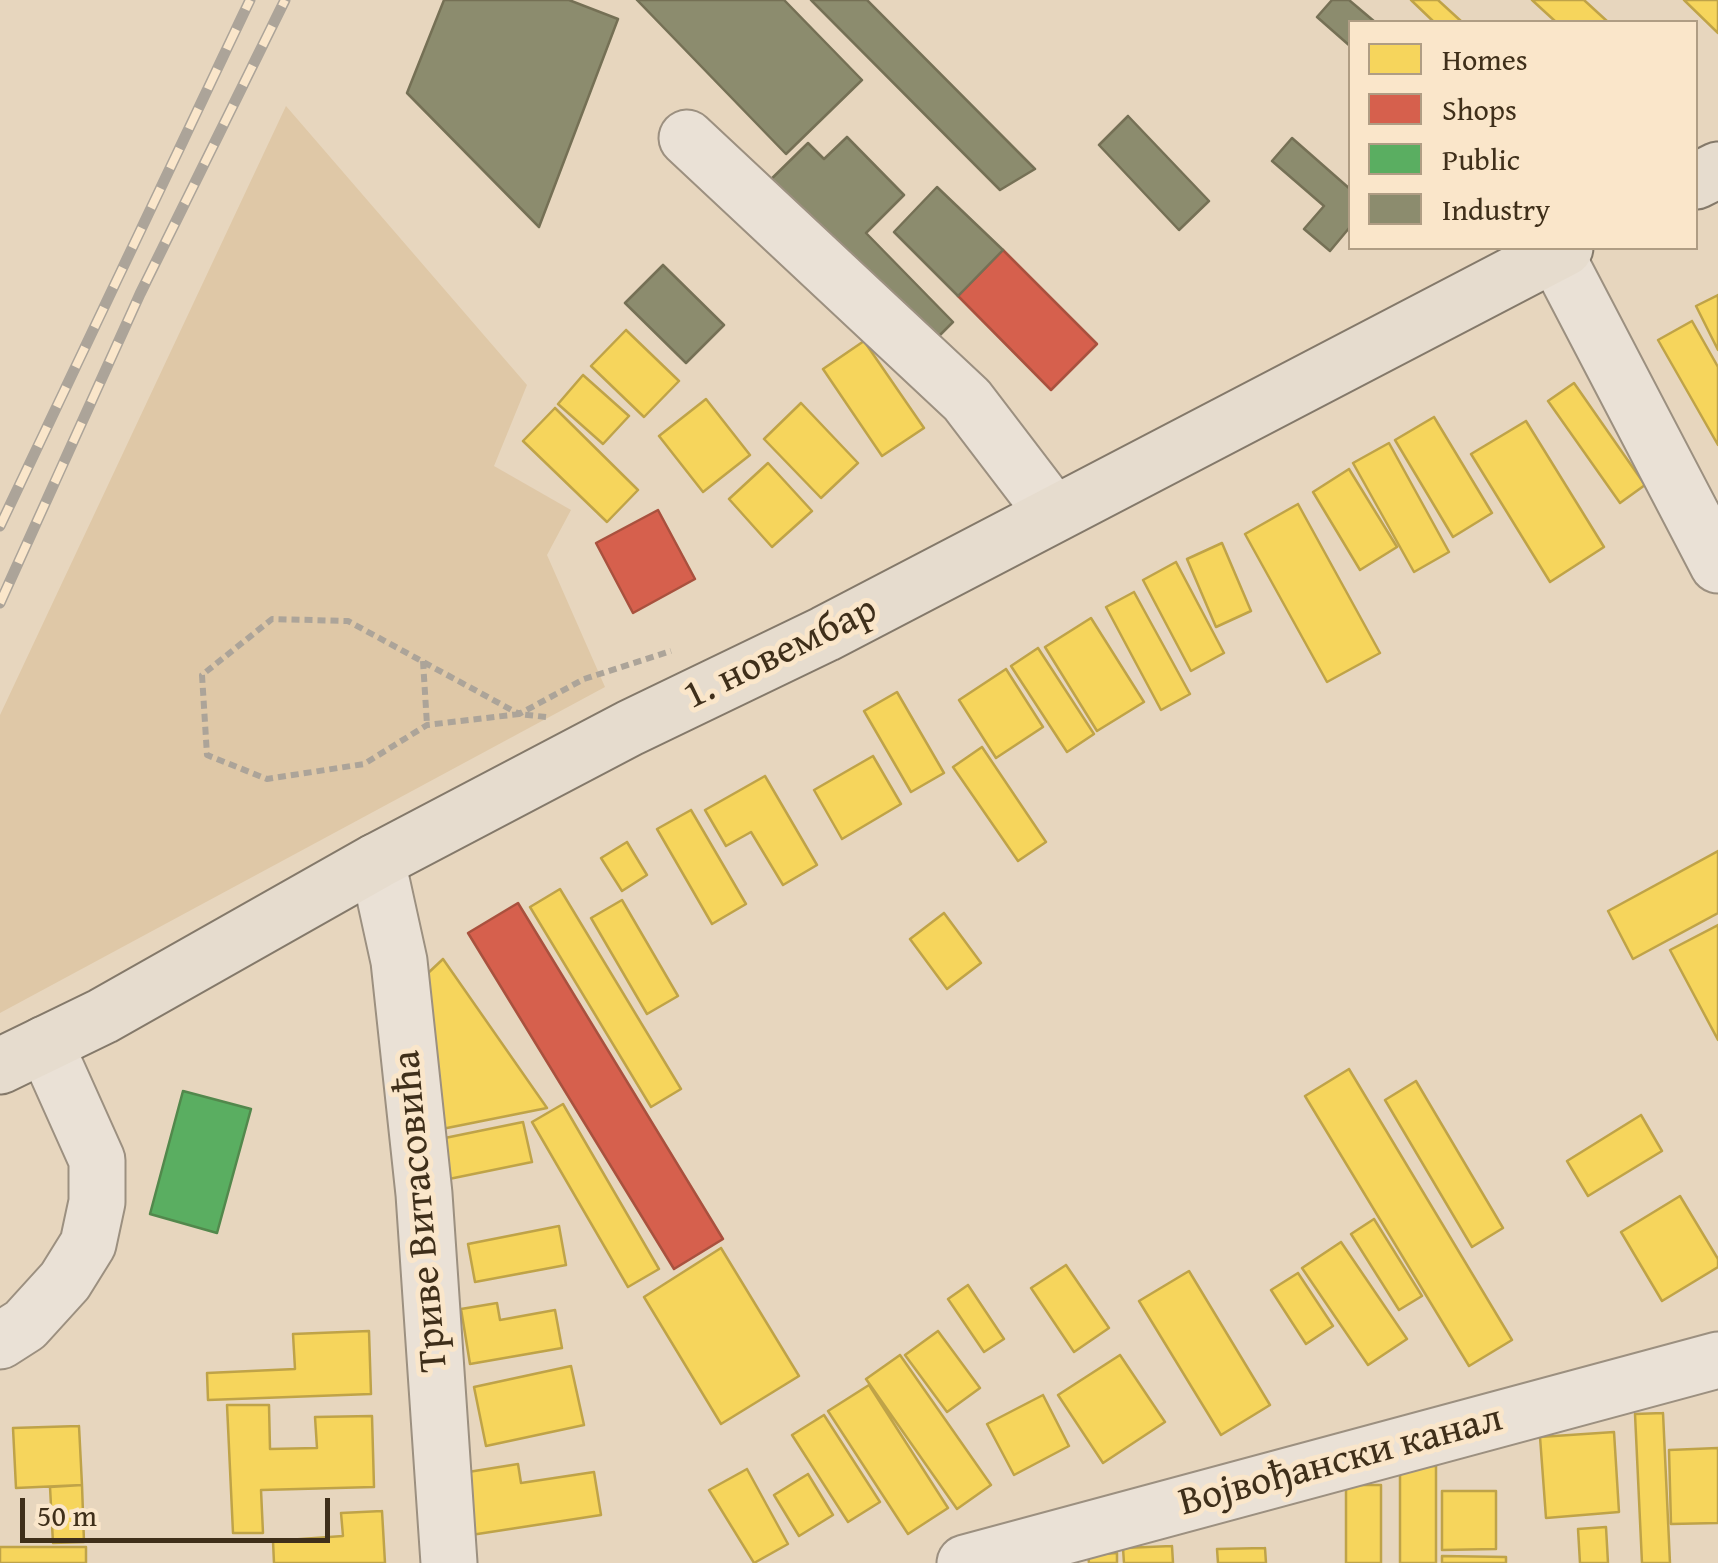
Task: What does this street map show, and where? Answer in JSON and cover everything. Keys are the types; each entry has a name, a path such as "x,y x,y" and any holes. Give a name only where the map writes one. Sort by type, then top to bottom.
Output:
{"main road":[{"name":"1. новембар","path":"22,1055 376,861 1560,250"}],"street":[{"path":"687,138 967,400 1054,514"},
{"path":"1560,250 1718,565"},
{"name":"Триве Витасовића","path":"376,861 398,962 422,1175 449,1563"},
{"path":"0,1341 25,1325 66,1281 88,1244 97,1202 97,1160 22,1055"},
{"name":"Војвођански канал","path":"965,1563 1718,1360"}],"path":[{"path":"519,714 348,620 272,618 202,676 208,755 267,779 364,764 427,725 519,714 584,680 686,646"},
{"path":"423,662 427,725"}],"shaded area":[{"path":"286,106 527,385 494,466 571,510 547,555 605,687 0,1013 0,715"}],"building: Homes":[{"path":"1411,0 1438,0 1460,20 1432,20"},
{"path":"1532,0 1584,0 1606,20 1554,20"},
{"path":"1684,0 1718,0 1718,33"},
{"path":"1718,295 1718,350 1696,306"},
{"path":"1692,321 1718,367 1718,445 1658,340"},
{"path":"626,330 679,381 644,417 591,366"},
{"path":"864,341 924,428 882,456 823,369"},
{"path":"583,375 629,416 603,444 558,404"},
{"path":"1574,383 1645,485 1620,503 1548,401"},
{"path":"706,399 750,455 703,492 659,436"},
{"path":"801,403 858,463 821,498 764,439"},
{"path":"555,408 638,490 607,522 523,441"},
{"path":"1434,417 1492,513 1453,537 1395,440"},
{"path":"1526,421 1604,547 1550,582 1471,454"},
{"path":"1389,443 1449,552 1414,572 1353,463"},
{"path":"768,463 812,511 772,547 729,499"},
{"path":"1349,469 1397,547 1360,570 1313,492"},
{"path":"1298,504 1380,653 1327,682 1245,534"},
{"path":"1222,543 1251,611 1216,627 1187,559"},
{"path":"1176,562 1224,653 1191,671 1143,580"},
{"path":"1134,592 1190,694 1161,710 1106,607"},
{"path":"1091,618 1144,702 1097,731 1045,647"},
{"path":"1038,648 1094,734 1067,752 1011,666"},
{"path":"1006,669 1043,727 996,758 959,700"},
{"path":"897,692 944,773 911,792 864,711"},
{"path":"982,747 1046,842 1018,861 953,767"},
{"path":"873,756 901,804 842,839 814,790"},
{"path":"765,776 817,865 783,885 751,832 726,846 705,810"},
{"path":"691,810 746,904 712,924 657,829"},
{"path":"627,842 647,875 622,891 601,858"},
{"path":"1718,851 1718,913 1633,959 1608,911"},
{"path":"560,889 681,1089 651,1107 530,907"},
{"path":"622,900 678,996 647,1014 591,918"},
{"path":"944,913 981,963 947,989 910,939"},
{"path":"1718,925 1718,1040 1670,950"},
{"path":"443,959 547,1108 432,1131 409,991"},
{"path":"1349,1069 1512,1340 1469,1366 1305,1096"},
{"path":"1416,1081 1503,1228 1472,1247 1385,1100"},
{"path":"563,1104 659,1269 628,1287 532,1122"},
{"path":"1641,1115 1662,1151 1588,1196 1567,1161"},
{"path":"523,1122 532,1162 449,1179 440,1139"},
{"path":"1680,1196 1718,1259 1718,1267 1662,1301 1621,1232"},
{"path":"1374,1219 1422,1296 1399,1310 1351,1234"},
{"path":"559,1226 566,1265 475,1282 468,1244"},
{"path":"1341,1242 1407,1339 1368,1365 1302,1268"},
{"path":"721,1248 799,1376 721,1424 644,1297"},
{"path":"1066,1265 1109,1328 1074,1352 1031,1288"},
{"path":"1189,1271 1270,1405 1221,1435 1139,1301"},
{"path":"1298,1273 1333,1326 1306,1344 1271,1290"},
{"path":"968,1285 1004,1339 984,1352 948,1299"},
{"path":"497,1303 500,1320 555,1310 562,1348 470,1364 461,1309"},
{"path":"369,1331 371,1394 208,1400 207,1373 295,1369 293,1334"},
{"path":"938,1331 980,1388 947,1412 905,1355"},
{"path":"900,1355 991,1485 957,1509 866,1379"},
{"path":"1120,1355 1165,1422 1103,1463 1058,1395"},
{"path":"571,1366 584,1425 486,1446 474,1387"},
{"path":"869,1385 948,1508 908,1534 828,1411"},
{"path":"1043,1395 1069,1446 1014,1475 987,1424"},
{"path":"227,1405 269,1405 270,1449 317,1448 315,1417 372,1416 374,1487 261,1490 263,1533 233,1533"},
{"path":"1663,1413 1670,1563 1642,1563 1635,1414"},
{"path":"824,1415 880,1502 848,1522 792,1435"},
{"path":"79,1426 82,1485 16,1488 13,1428"},
{"path":"1614,1432 1619,1512 1546,1518 1540,1437"},
{"path":"1718,1448 1718,1523 1671,1524 1669,1450"},
{"path":"518,1464 521,1483 594,1472 601,1515 471,1535 462,1473"},
{"path":"1400,1466 1436,1466 1436,1563 1400,1563"},
{"path":"747,1469 788,1544 754,1563 709,1490"},
{"path":"808,1474 833,1515 799,1536 774,1495"},
{"path":"82,1485 84,1542 53,1543 50,1487"},
{"path":"1346,1485 1381,1485 1381,1563 1346,1563"},
{"path":"1442,1491 1496,1491 1496,1549 1442,1550"},
{"path":"382,1511 385,1563 274,1563 273,1541 343,1536 341,1513"},
{"path":"1606,1527 1608,1563 1580,1563 1578,1529"},
{"path":"1172,1546 1173,1563 1124,1563 1123,1548"},
{"path":"0,1547 86,1547 86,1563 0,1563"},
{"path":"1265,1548 1266,1563 1218,1563 1217,1549"},
{"path":"1117,1553 1117,1563 1089,1563 1088,1555"},
{"path":"1442,1556 1506,1557 1506,1563 1442,1563"}],"building: Shops":[{"path":"1003,250 1097,344 1051,390 958,296"},
{"path":"658,510 695,579 633,613 596,543"},
{"path":"518,903 723,1239 674,1269 468,933"}],"building: Public":[{"path":"183,1091 251,1109 217,1233 150,1214"}],"building: Industry":[{"path":"444,0 569,0 618,19 539,227 407,93"},
{"path":"637,0 784,0 862,80 786,154"},
{"path":"811,0 867,0 1035,169 1000,190"},
{"path":"1332,0 1349,0 1373,20 1348,20 1348,44 1317,17"},
{"path":"1128,116 1209,201 1179,230 1099,145"},
{"path":"847,137 904,195 866,233 953,322 922,353 761,189 808,143 824,159"},
{"path":"1292,138 1348,187 1348,229 1330,251 1304,229 1324,206 1272,161"},
{"path":"937,187 1003,250 958,296 894,232"},
{"path":"663,265 724,325 686,363 625,303"}],"railway":[{"path":"0,526 250,0"},
{"path":"0,603 140,294 285,0"}]}
